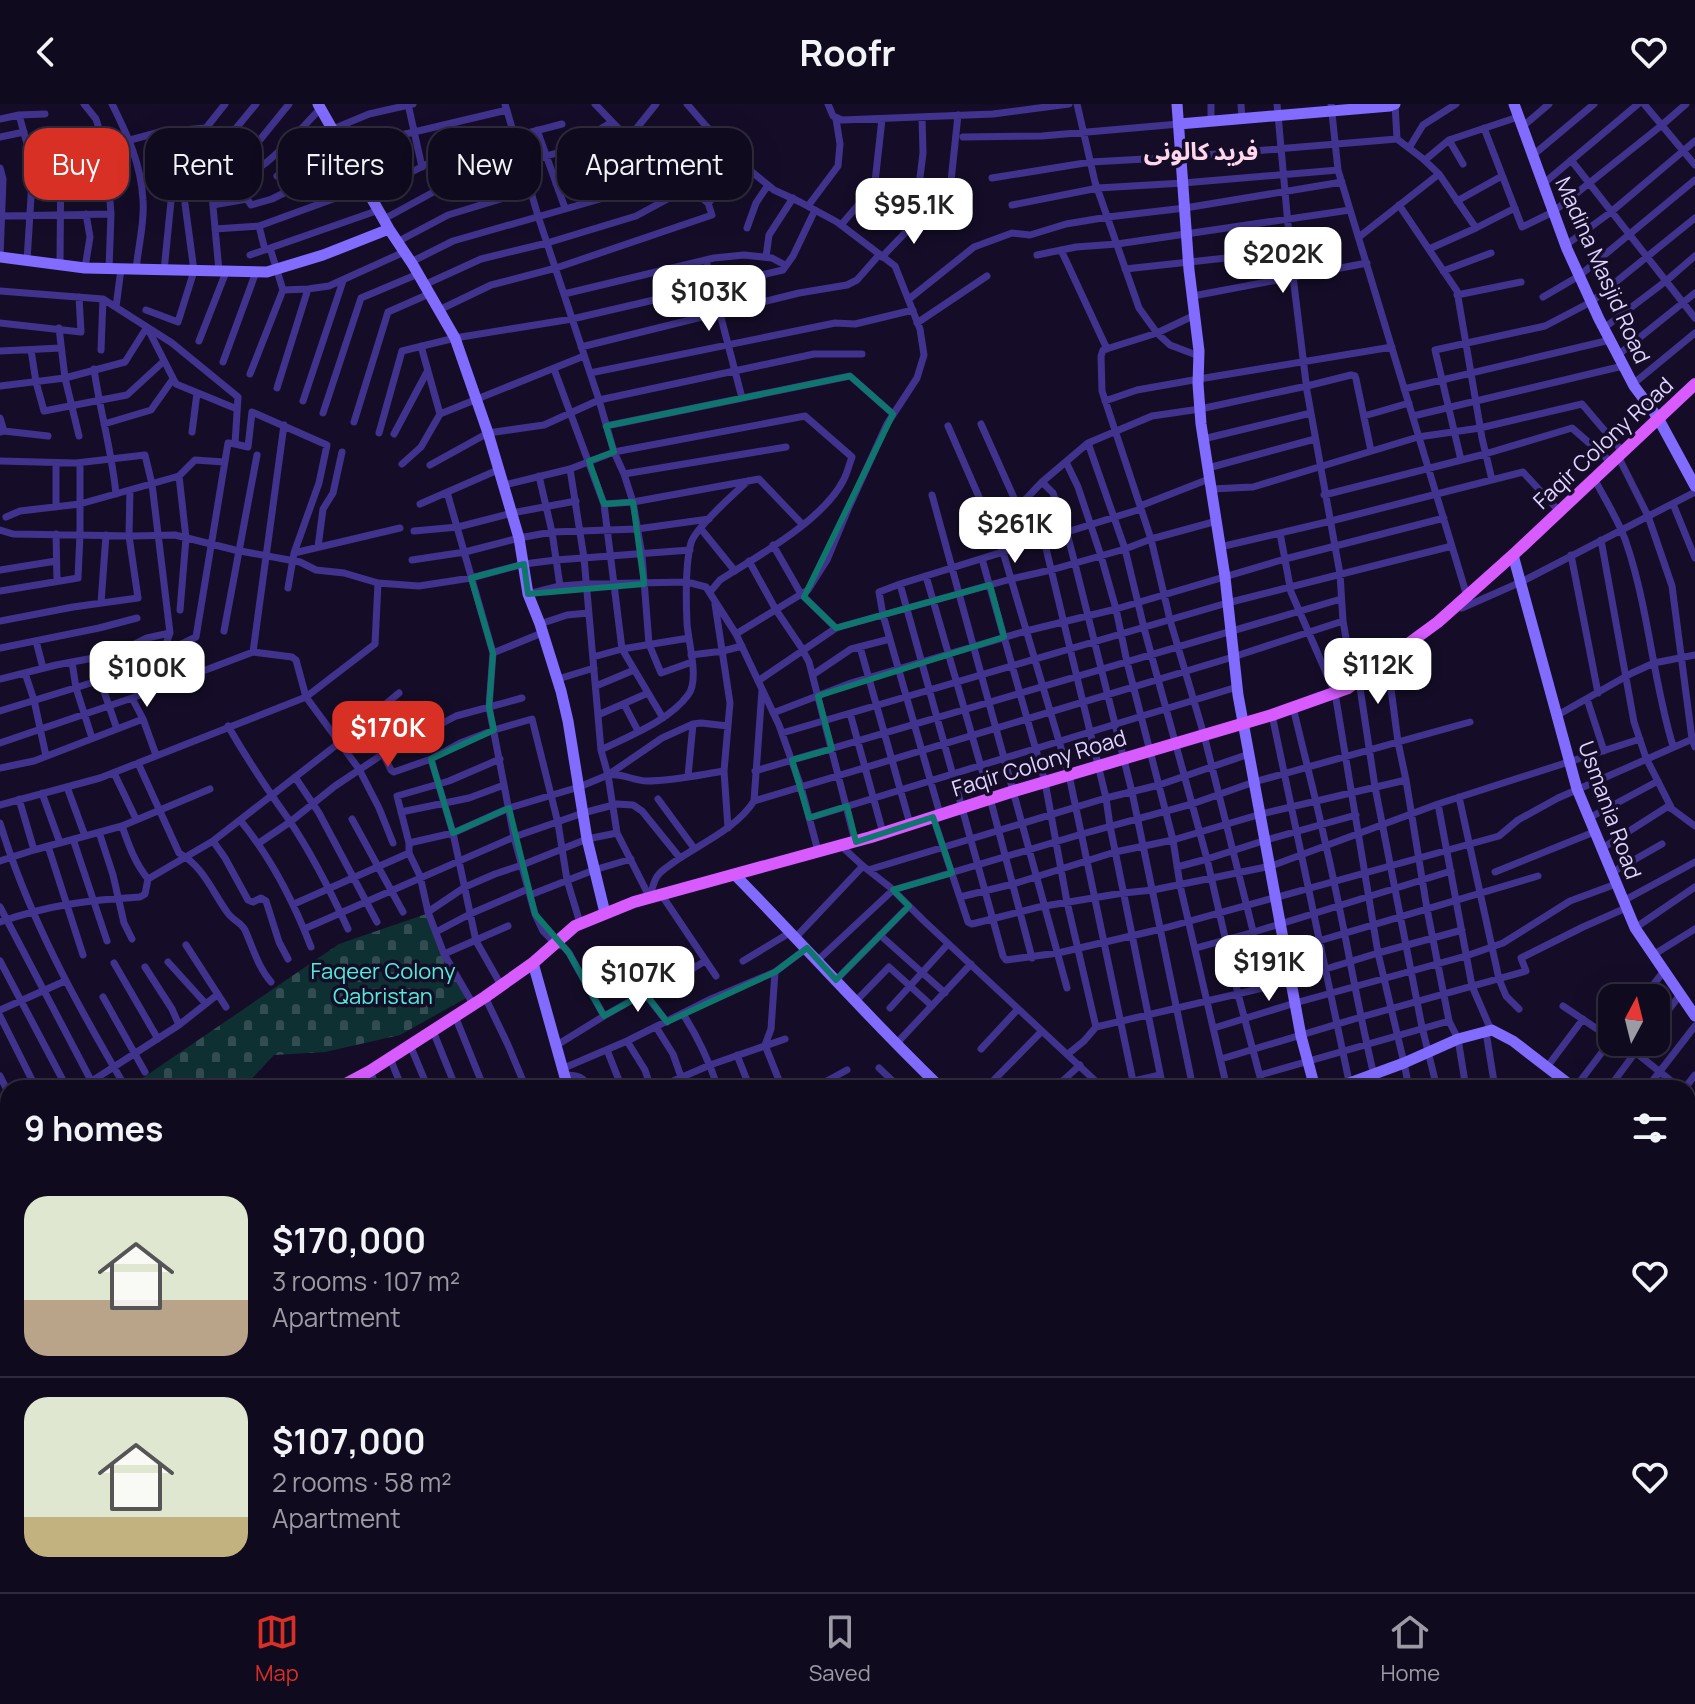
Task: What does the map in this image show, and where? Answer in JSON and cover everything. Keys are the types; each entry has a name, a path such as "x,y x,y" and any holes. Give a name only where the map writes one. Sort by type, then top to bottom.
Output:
{"main road":[{"path":"1177,104 1199,356 1203,439 1225,577 1237,687 1301,1036 1313,1080"},
{"path":"1179,124 1242,119 1277,110 1395,104"},
{"name":"Madina Masjid Road","path":"1514,104 1553,212 1591,302 1633,384 1658,418 1695,489"},
{"path":"319,106 332,128"},
{"path":"373,200 455,338 500,469 519,538 528,594 558,679 568,721 587,839 605,913"},
{"path":"0,257 85,268 267,272 323,255 384,219"},
{"name":"Faqir Colony Road","path":"353,1080 485,997 533,963 575,926 605,913 655,896 883,833 990,798 1272,715 1356,683 1465,602 1695,386"},
{"name":"Usmania Road","path":"1513,555 1569,762 1594,832 1635,928 1695,1015"},
{"path":"735,875 895,1045 932,1080"},
{"path":"533,963 566,1080"},
{"path":"1360,1080 1458,1039 1489,1031 1513,1041 1564,1080"}],"street":[{"path":"84,104 99,128"},
{"path":"112,104 139,165 144,203 136,270"},
{"path":"206,128 225,104"},
{"path":"236,128 256,104"},
{"path":"262,137 289,104"},
{"path":"340,128 369,114 410,104 422,167"},
{"path":"639,128 656,104"},
{"path":"687,104 708,128"},
{"path":"379,433 402,351 455,338 572,319 783,270 793,256 812,208 838,166 840,144 836,119 828,104"},
{"path":"836,119 1003,113 1069,104"},
{"path":"1077,104 1098,188 1139,308 1170,345 1199,356"},
{"path":"1211,104 1211,121"},
{"path":"1241,104 1242,119"},
{"path":"1395,104 1397,139"},
{"path":"1409,148 1423,125 1456,104"},
{"path":"1425,160 1449,140 1484,128 1520,122 1549,104"},
{"path":"1532,156 1594,104"},
{"path":"1543,184 1641,104 1695,165"},
{"path":"1484,128 1522,227 1553,212 1686,104"},
{"path":"599,105 618,128"},
{"path":"262,166 277,154 319,106"},
{"path":"414,132 506,107 512,128"},
{"path":"1331,108 1338,170 1444,518 1465,602 1521,582 1673,504 1695,489"},
{"path":"1277,110 1307,386 1340,574 1343,621 1422,1027 1435,1080"},
{"path":"0,119 45,114"},
{"path":"0,137 24,132 19,115"},
{"path":"949,200 958,115"},
{"path":"918,194 923,153 922,117"},
{"path":"841,225 875,182 882,119"},
{"path":"541,159 564,151 612,122"},
{"path":"541,129 562,124"},
{"path":"963,137 1042,136 1179,124"},
{"path":"130,140 145,136"},
{"path":"992,178 1091,162 1397,139 1439,174 1476,228"},
{"path":"1449,140 1463,164"},
{"path":"541,141 565,208"},
{"path":"1566,245 1611,212 1695,141"},
{"path":"1571,160 1695,318"},
{"path":"412,171 428,164"},
{"path":"0,168 3,179 0,257"},
{"path":"1012,205 1098,188 1338,170"},
{"path":"736,634 808,590 827,560 887,424 917,378 924,355 913,310 895,266 841,225 774,190 752,171"},
{"path":"1359,237 1439,174"},
{"path":"1457,201 1502,176"},
{"path":"1543,297 1579,276 1695,180"},
{"path":"909,299 974,247 1012,233 1030,235 1066,224 1342,182"},
{"path":"747,228 756,203 768,185"},
{"path":"250,255 384,219 428,195"},
{"path":"213,205 247,199 251,205 278,196"},
{"path":"766,257 769,235 793,198"},
{"path":"27,261 31,200"},
{"path":"60,265 61,200"},
{"path":"110,200 116,307"},
{"path":"164,271 171,200"},
{"path":"199,341 223,272 213,200"},
{"path":"215,229 259,226 340,200"},
{"path":"404,252 448,215 497,200"},
{"path":"533,200 633,502 642,555 649,644 661,673 691,658 742,646"},
{"path":"283,290 329,286 404,252 596,200"},
{"path":"323,413 361,298 424,284 481,259 636,216 666,200"},
{"path":"439,310 491,285 556,268 712,215 704,200"},
{"path":"708,203 711,200"},
{"path":"146,310 178,322 194,271 185,204"},
{"path":"1399,205 1457,295 1492,480"},
{"path":"1429,249 1515,208"},
{"path":"1037,255 1350,210"},
{"path":"581,347 799,293 847,285 857,280 924,213"},
{"path":"85,268 90,237 86,214"},
{"path":"1,216 111,214"},
{"path":"1461,460 1435,350 1545,326 1591,302 1695,218"},
{"path":"250,374 283,290 259,226"},
{"path":"1061,250 1107,349"},
{"path":"1125,269 1291,251"},
{"path":"1443,271 1491,253"},
{"path":"564,294 706,260 744,255 772,258 785,265"},
{"path":"1604,328 1695,256"},
{"path":"706,260 742,398"},
{"path":"1193,296 1367,263"},
{"path":"223,362 256,272"},
{"path":"917,323 987,276"},
{"path":"303,401 343,281"},
{"path":"1457,295 1521,282"},
{"path":"354,422 388,312 424,284"},
{"path":"277,388 308,289"},
{"path":"0,291 103,299 172,343 238,397 235,444"},
{"path":"1413,416 1621,360 1695,293"},
{"path":"0,323 81,332 79,297"},
{"path":"101,350 103,299"},
{"path":"590,373 835,323 855,324 913,310"},
{"path":"1195,315 1157,333 1103,350 1102,391 1151,539 1267,987"},
{"path":"147,327 176,384 237,409"},
{"path":"0,386 65,378 125,362 147,327"},
{"path":"59,328 65,378 79,436"},
{"path":"1633,384 1695,333"},
{"path":"1404,389 1610,340"},
{"path":"421,346 440,414"},
{"path":"1105,401 1137,390 1392,347"},
{"path":"0,351 61,348"},
{"path":"31,350 44,411 127,395 164,361"},
{"path":"430,465 488,433 544,425 599,400 814,354 862,354"},
{"path":"402,464 421,447 440,414 584,356"},
{"path":"94,369 98,401 113,460 116,494"},
{"path":"554,369 604,504 622,649 663,718"},
{"path":"394,434 427,372"},
{"path":"981,424 1019,503 1088,443 1152,416 1200,409 1351,375 1355,376 1371,451"},
{"path":"606,426 850,376 893,414"},
{"path":"104,424 151,410 173,379"},
{"path":"192,432 197,393"},
{"path":"1364,416 1409,403"},
{"path":"900,584 1004,959 1032,958 1161,929 1499,836 1518,820 1577,789 1673,746 1694,741 1672,586 1648,516 1617,456 1582,404 1480,428 1418,437 1253,487 1209,479"},
{"path":"0,711 117,675 196,637 228,443 248,447 252,412 327,445 319,483 293,557 288,588"},
{"path":"1203,439 1311,413"},
{"path":"504,485 570,469 614,452 805,416 852,457 843,481 824,508 720,580 712,594 730,703 724,771 728,828"},
{"path":"0,418 2,432 48,436"},
{"path":"253,652 284,425"},
{"path":"948,426 1003,552 1069,775 1133,1080"},
{"path":"1324,495 1485,454 1572,428 1617,456"},
{"path":"1315,439 1114,518 879,592 930,781 943,848 970,924 1044,906 1153,890 1271,866 1438,804 1640,739"},
{"path":"1088,443 1125,549 1157,680 1207,859 1261,1080"},
{"path":"624,474 786,447"},
{"path":"318,547 323,509 333,493 342,452"},
{"path":"0,461 80,463 145,455 152,484 170,633 163,653"},
{"path":"224,631 257,455"},
{"path":"6,517 20,511 80,504 179,476 195,460 224,462"},
{"path":"1066,462 1091,525 1116,609 1173,840 1180,885 1225,1080"},
{"path":"56,463 56,507"},
{"path":"0,591 78,578 80,463"},
{"path":"420,504 500,469"},
{"path":"570,469 584,558 601,750 617,833 655,896 716,976"},
{"path":"1220,547 1523,472 1559,511"},
{"path":"179,476 186,538 180,610"},
{"path":"539,476 560,586"},
{"path":"1594,478 1627,543 1673,746"},
{"path":"604,504 633,502 759,479 803,525"},
{"path":"601,750 663,718 691,692 693,677 687,582 691,541 748,481"},
{"path":"1042,482 1053,493 1067,533 1132,792 1191,1080"},
{"path":"0,621 138,598 129,536 130,490"},
{"path":"447,492 493,653 489,707 514,837 535,914 543,931 569,953 604,1016"},
{"path":"932,495 1067,988"},
{"path":"414,531 458,527 576,501"},
{"path":"1673,504 1695,558"},
{"path":"773,713 898,668 1004,637 1139,603 1335,545 1444,518"},
{"path":"412,560 465,552 552,532 637,529 709,519"},
{"path":"655,896 654,883 659,873 728,828 754,801 760,685 803,650 836,628 1075,564 1217,521"},
{"path":"293,557 318,547 400,528"},
{"path":"701,529 735,571"},
{"path":"0,530 13,534 175,535 240,551 293,557 316,570 344,573 378,583 419,586 471,578 524,564 690,550"},
{"path":"1280,533 1290,587 1335,693 1378,953 1407,1080"},
{"path":"56,534 57,581"},
{"path":"101,603 106,535"},
{"path":"1044,540 1106,798 1161,1080"},
{"path":"1601,540 1634,722 1646,758 1672,809"},
{"path":"773,545 801,594 836,628"},
{"path":"782,733 1227,603 1452,546"},
{"path":"1571,555 1598,693"},
{"path":"982,559 1045,782 1067,902 1096,1027"},
{"path":"0,570 56,561"},
{"path":"749,561 803,650 814,674 855,841"},
{"path":"926,576 1032,958"},
{"path":"528,594 560,586 586,584 687,582 706,587 736,634 782,733 801,787 818,851"},
{"path":"0,805 114,773 306,697 375,644 378,583"},
{"path":"755,771 1341,599"},
{"path":"493,653 567,615 588,613"},
{"path":"0,648 137,618"},
{"path":"754,801 1185,672 1343,621"},
{"path":"0,679 115,654 147,638 170,633"},
{"path":"593,657 689,638"},
{"path":"814,674 851,649 890,639"},
{"path":"36,641 43,668"},
{"path":"860,647 910,824"},
{"path":"0,743 253,652 292,657 296,660 306,697 359,769 393,843"},
{"path":"1556,716 1654,663 1695,655"},
{"path":"72,662 76,688 92,738"},
{"path":"1388,666 1432,938 1449,1021 1458,1039 1465,1080"},
{"path":"558,679 594,668"},
{"path":"596,686 634,670"},
{"path":"25,673 46,756"},
{"path":"100,680 117,729"},
{"path":"809,818 1237,687"},
{"path":"3,921 66,904 140,897 145,894 148,879 213,841 399,693"},
{"path":"598,715 648,693"},
{"path":"132,698 156,755"},
{"path":"259,843 383,754 456,716 522,698"},
{"path":"1587,699 1604,751"},
{"path":"624,704 638,731"},
{"path":"1293,707 1334,881 1375,1080"},
{"path":"850,713 883,833"},
{"path":"1272,715 1348,1080"},
{"path":"0,768 34,761 143,719"},
{"path":"383,754 392,773 431,759 460,743 532,719 558,823 567,880 580,923"},
{"path":"818,960 893,890 1192,804 1254,782 1470,722"},
{"path":"294,904 378,866 409,848 453,833 509,808 608,775 662,738 693,724 728,726"},
{"path":"688,776 693,724"},
{"path":"228,726 290,822 348,929"},
{"path":"743,961 793,934 866,868 1159,785 1249,754"},
{"path":"431,759 453,833 476,941 501,985"},
{"path":"473,1004 444,954 428,912 397,798 398,795 439,784 500,759"},
{"path":"138,763 179,853 204,875 229,916 243,927 259,965 271,982"},
{"path":"608,775 644,781 724,771"},
{"path":"114,773 136,819"},
{"path":"295,777 377,922"},
{"path":"960,897 1115,852 1406,780"},
{"path":"1589,818 1658,781"},
{"path":"401,812 469,798 504,785"},
{"path":"67,787 85,836"},
{"path":"0,861 122,826 210,789"},
{"path":"42,793 60,843"},
{"path":"1459,797 1499,979 1506,996 1519,1009"},
{"path":"19,799 34,850"},
{"path":"658,799 694,848"},
{"path":"304,929 514,837 617,804 639,808 680,858"},
{"path":"1438,804 1472,986 1489,1031 1494,1080"},
{"path":"1601,849 1667,807 1692,823 1695,814"},
{"path":"1177,867 1356,815"},
{"path":"352,819 403,912"},
{"path":"240,820 259,843 294,904 311,947"},
{"path":"0,823 31,911 65,981 121,1080"},
{"path":"122,826 131,852 148,879"},
{"path":"99,832 124,923 132,939"},
{"path":"1495,872 1594,832"},
{"path":"428,912 465,887 495,874 587,839 617,833"},
{"path":"73,839 107,941"},
{"path":"213,841 248,900 253,902 261,898 266,901 288,959"},
{"path":"1214,1028 1503,943 1614,878 1662,844"},
{"path":"840,845 893,890 1095,1080"},
{"path":"48,846 83,955"},
{"path":"436,932 470,914 631,859"},
{"path":"1221,1059 1526,971 1521,958 1625,905 1695,862"},
{"path":"1196,948 1451,871"},
{"path":"1261,958 1538,876"},
{"path":"1635,928 1695,887"},
{"path":"836,980 909,906"},
{"path":"0,907 3,921 90,1080"},
{"path":"444,954 508,926"},
{"path":"1653,955 1695,929"},
{"path":"1068,1054 1096,1027 1267,987 1462,930"},
{"path":"880,935 945,993"},
{"path":"890,1008 948,944"},
{"path":"186,945 226,1007"},
{"path":"564,1072 711,999 775,972 807,948"},
{"path":"0,961 63,1080"},
{"path":"557,1045 705,961"},
{"path":"168,962 206,1004"},
{"path":"114,963 158,1039"},
{"path":"895,1045 971,964"},
{"path":"145,967 179,1025"},
{"path":"856,1001 889,967 932,1006"},
{"path":"1654,984 1664,971"},
{"path":"775,972 771,1029 765,1045 779,1080"},
{"path":"632,977 667,1022"},
{"path":"32,1080 0,1013 65,981"},
{"path":"99,1080 217,995"},
{"path":"1670,1008 1680,995"},
{"path":"103,997 145,1072"},
{"path":"485,997 522,1080"},
{"path":"1563,1006 1598,1029"},
{"path":"981,1049 1018,1009"},
{"path":"683,1014 694,1031 715,1080"},
{"path":"455,1015 481,1080"},
{"path":"1547,1067 1583,1019"},
{"path":"1260,1075 1449,1021"},
{"path":"1653,1080 1695,1026"},
{"path":"656,1027 673,1054 682,1080"},
{"path":"433,1031 453,1080"},
{"path":"994,1080 1042,1031"},
{"path":"674,1080 785,1039"},
{"path":"627,1041 650,1080"},
{"path":"410,1045 425,1080"},
{"path":"607,1050 619,1080"},
{"path":"737,1055 747,1080"},
{"path":"1580,1080 1599,1056"},
{"path":"1615,1080 1632,1056"},
{"path":"1640,1056 1671,1080"},
{"path":"390,1058 399,1080"},
{"path":"1064,1080 1080,1065"},
{"path":"879,1068 892,1080"},
{"path":"829,1080 847,1070"},
{"path":"370,1071 374,1080"},
{"path":"564,1072 584,1080"},
{"path":"1138,1080 1160,1075"}],"highlighted area":[{"path":"850,376 893,414 804,597 836,628 990,585 1004,637 818,696 832,749 792,760 809,818 847,806 856,842 933,817 952,873 893,890 909,906 836,980 807,948 775,972 667,1022 645,993 604,1016 569,953 535,914 509,808 453,833 431,759 494,730 489,707 493,653 471,578 524,564 528,594 644,584 633,502 604,504 589,461 614,452 606,426"}],"green space":[{"name":"Faqeer Colony Qabristan","path":"426,914 466,998 400,1035 325,1052 274,1055 251,1080 140,1080 339,944"}],"district":[{"name":"فرید کالونی","path":"1201,150"}]}
